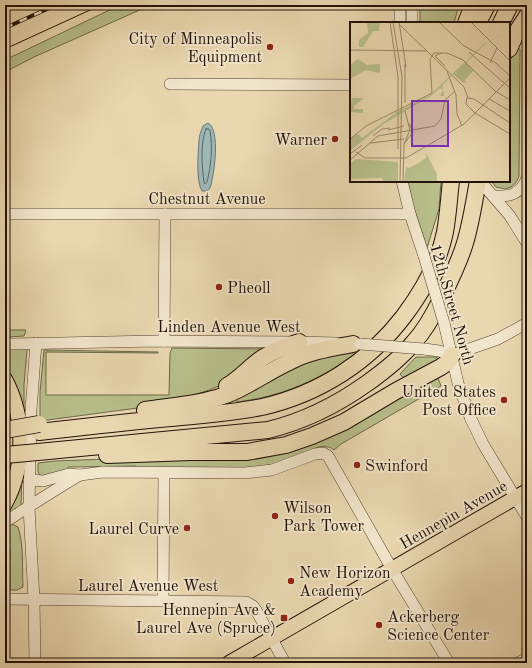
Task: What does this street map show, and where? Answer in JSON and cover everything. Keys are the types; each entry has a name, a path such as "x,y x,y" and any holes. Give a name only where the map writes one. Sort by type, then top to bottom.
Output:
{"highway":[{"path":"458,22 463,5"},
{"path":"466,22 473,5"},
{"path":"478,22 487,5"},
{"path":"502,22 510,5"},
{"path":"510,47 516,33 527,16"},
{"path":"5,430 227,412 261,407 296,397 333,379 357,363 380,344 397,326 417,297 434,265 445,232 451,182"},
{"path":"5,456 255,432 268,430 298,421 326,409 358,390 380,374 406,351 422,333 453,275 465,243 474,196 474,182"},
{"path":"470,222 485,187"},
{"path":"183,404 222,389 240,378 264,357 278,349 299,342"},
{"path":"5,434 208,400 227,394 296,358 318,351 357,344"},
{"path":"39,452 64,457 191,452 247,452 280,446 308,438 344,422 446,364 452,354"}],"main road":[{"path":"5,379 14,396 17,408 20,438 16,476 5,504"},
{"name":"Hennepin Avenue","path":"229,663 521,494"}],"street":[{"path":"400,5 400,22"},
{"path":"412,5 412,22"},
{"path":"170,84 350,85"},
{"path":"485,187 505,196 515,194 521,189 527,178"},
{"name":"12th Street North","path":"402,182 410,214 444,323 462,398 483,444 521,494 527,517"},
{"path":"485,187 514,222 527,243"},
{"name":"Chestnut Avenue","path":"5,214 410,214"},
{"path":"164,341 165,214"},
{"path":"452,354 498,339 527,323"},
{"name":"Linden Avenue West","path":"5,343 164,341 299,342 357,344 424,349 452,354"},
{"path":"35,663 29,480 31,410 36,343"},
{"path":"29,480 43,481 69,474 80,475 103,472 245,473 272,470 315,454 322,453 328,456 392,569 449,663"},
{"path":"163,600 164,473"},
{"path":"5,522 29,508 60,486 80,475"},
{"name":"Laurel Avenue West","path":"5,598 163,600 250,603 256,610 272,638"},
{"path":"272,638 286,663"},
{"path":"518,663 527,658"}],"green space":[{"path":"120,5 151,5 34,57 5,72 5,60"},
{"path":"420,5 459,5 454,22 420,22"},
{"path":"516,48 520,49 519,176 514,185 505,189 496,187 492,182 510,182 510,61"},
{"path":"408,182 441,182 439,209 427,248 412,202"},
{"path":"5,330 26,330 24,336 5,337"},
{"path":"5,346 26,347 27,350 24,385 24,422 10,380 5,372"},
{"path":"172,348 268,349 219,386 175,403 40,421 40,392 44,350 158,352 46,352 46,395 169,395 170,353"},
{"path":"342,352 352,352 354,355 313,380 269,396 237,402 235,394 291,366"},
{"path":"416,357 437,357 438,364 405,380 400,374"},
{"path":"438,378 441,386 341,444 334,450 322,446 318,447 283,463 251,468 136,468 136,466 68,467 70,471 39,477 38,463 54,461 187,456 234,459"},
{"path":"5,387 15,423 7,424 5,419"},
{"path":"22,472 21,506 5,519 5,512"},
{"path":"12,524 18,527 22,549 23,587 17,590 10,590 10,547 5,547 5,525"}],"water":[{"path":"208,123 212,127 214,134 215,164 210,188 207,191 202,191 198,174 199,139 203,126"}],"tram line":[{"path":"5,49 101,5"}],"railway":[{"path":"5,28 56,5"}],"place":[{"name":"City of Minneapolis Equipment","path":"270,47"},
{"name":"Warner","path":"335,139"},
{"name":"Pheoll","path":"219,287"},
{"name":"United States Post Office","path":"504,400"},
{"name":"Swinford","path":"357,465"},
{"name":"Wilson Park Tower","path":"275,516"},
{"name":"Laurel Curve","path":"187,528"},
{"name":"New Horizon Academy","path":"291,581"},
{"name":"Hennepin Ave & Laurel Ave (Spruce)","path":"284,618"},
{"name":"Ackerberg Science Center","path":"379,625"}]}
